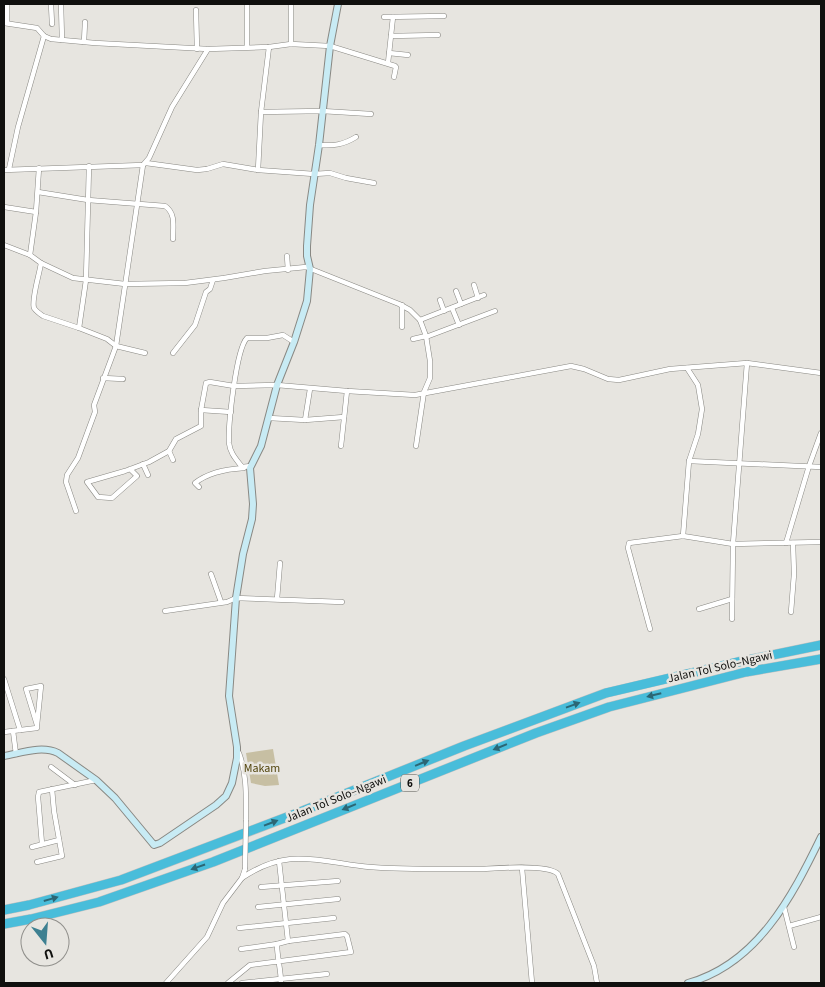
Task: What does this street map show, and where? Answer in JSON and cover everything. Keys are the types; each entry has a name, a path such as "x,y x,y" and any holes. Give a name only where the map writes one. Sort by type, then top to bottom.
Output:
{"highway":[{"name":"Jalan Tol Solo–Ngawi","path":"4,910 122,880 295,814 464,746 606,693 738,662 821,646"},
{"name":"Jalan Tol Solo–Ngawi","path":"4,924 99,902 213,862 527,737 608,707 746,672 821,659"}],"street":[{"path":"7,4 5,23 37,28 44,36 51,39 197,49 269,47 290,44 330,46 388,63 396,67 394,77"},
{"path":"51,4 49,24 62,25"},
{"path":"61,4 62,40"},
{"path":"290,44 291,4"},
{"path":"4,756 34,750 52,750 66,758 96,780 115,798 151,843 157,845 216,805 226,796 232,783 237,758 237,747 229,696 236,598 243,554 252,519 251,467 261,446 277,385 294,342 306,301 310,268 306,256 306,246 330,46 338,4"},
{"path":"247,5 247,47"},
{"path":"196,10 197,49"},
{"path":"384,17 444,16"},
{"path":"388,63 392,17"},
{"path":"84,42 85,22"},
{"path":"390,36 438,34"},
{"path":"44,36 6,169 144,164 197,170 223,164 258,170 314,174 330,173 374,183"},
{"path":"258,170 261,112 269,47"},
{"path":"76,511 66,478 78,458 95,412 94,405 103,378 116,346 136,204 144,164 172,107 208,49"},
{"path":"389,53 408,55"},
{"path":"261,112 322,111 371,114"},
{"path":"319,145 333,146 346,142 356,136"},
{"path":"79,328 86,280 89,166"},
{"path":"30,255 36,212 39,168"},
{"path":"38,192 88,200 165,206 169,208 172,216 173,239"},
{"path":"4,207 36,212"},
{"path":"4,245 30,255 41,263 73,278 125,284 185,283 306,267 402,305 420,320 426,337 430,369 430,378 424,392 416,446"},
{"path":"287,256 288,270"},
{"path":"41,263 34,307 44,316 107,339 116,346 145,353"},
{"path":"173,353 195,325 206,292 210,289 213,280"},
{"path":"474,285 478,298"},
{"path":"456,291 461,304"},
{"path":"420,320 484,296"},
{"path":"440,300 444,311"},
{"path":"402,305 402,327"},
{"path":"452,308 459,325"},
{"path":"413,339 426,337 495,311"},
{"path":"251,467 242,467 231,451 229,443 234,386 242,345 245,339 283,335 294,342"},
{"path":"732,619 733,544 748,363"},
{"path":"130,469 137,476 112,498 98,497 87,482 130,469 169,451 176,439 201,426 206,384 210,382 234,386 277,385 347,392 415,395 566,366 576,366 608,379 619,380 686,368 748,363 821,373"},
{"path":"683,536 689,461 698,434 702,409 698,385 686,368"},
{"path":"103,378 123,379"},
{"path":"305,420 310,389"},
{"path":"341,446 347,392"},
{"path":"202,410 231,412"},
{"path":"269,418 305,420 344,416"},
{"path":"786,543 821,433"},
{"path":"169,451 173,460"},
{"path":"689,461 821,467"},
{"path":"142,464 148,476"},
{"path":"200,487 195,482 225,469 251,467"},
{"path":"650,629 628,545 632,541 683,536 733,544 821,542"},
{"path":"791,612 794,574 793,543"},
{"path":"277,599 280,563"},
{"path":"211,574 221,602"},
{"path":"165,611 236,598 342,602"},
{"path":"699,609 732,599"},
{"path":"4,679 20,730"},
{"path":"4,732 37,728 41,686 26,690 37,725"},
{"path":"13,731 16,754"},
{"path":"237,747 246,778 246,820 242,878"},
{"path":"51,767 75,785"},
{"path":"42,844 39,792 96,780"},
{"path":"36,862 62,856 52,789"},
{"path":"688,983 719,971 739,957 759,938 784,907 800,880 821,837"},
{"path":"32,847 59,840"},
{"path":"166,983 207,937 223,903 242,878 265,864 301,858 369,867 554,870 558,874 594,966 597,983"},
{"path":"279,861 288,941"},
{"path":"522,868 532,983"},
{"path":"261,887 338,880"},
{"path":"258,907 338,899"},
{"path":"784,907 794,947"},
{"path":"789,926 821,917"},
{"path":"239,928 334,918"},
{"path":"228,983 248,966 352,951 345,934 241,949"},
{"path":"277,944 281,981"},
{"path":"242,983 281,981 327,974"}],"green space":[{"name":"Makam","path":"273,749 279,785 265,786 251,783 246,753"}]}
